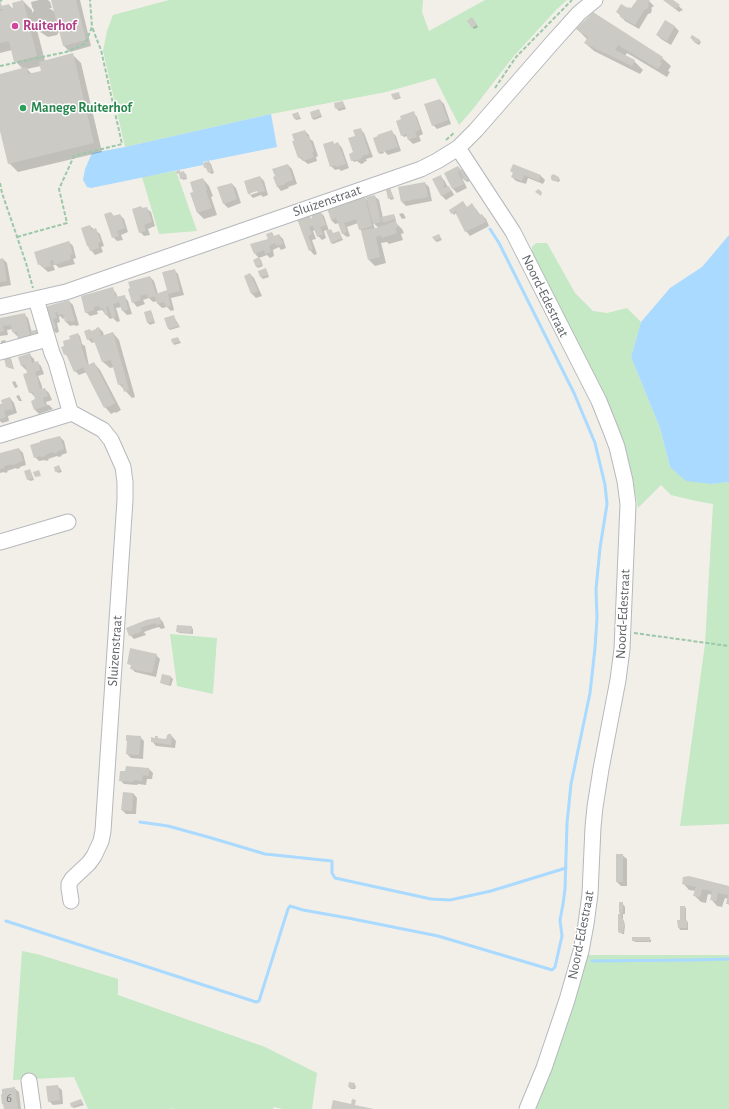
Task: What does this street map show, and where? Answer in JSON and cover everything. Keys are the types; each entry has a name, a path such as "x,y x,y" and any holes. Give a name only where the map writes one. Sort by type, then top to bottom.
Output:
{"street":[{"name":"Sluizenstraat","path":"0,308 66,292 421,169 443,158 454,142 476,130 579,13 595,0"},
{"name":"Noord-Edestraat","path":"454,142 513,232 599,401 611,431 622,466 628,504 622,650 595,807 590,894 581,951 556,1035 527,1109"},
{"path":"0,434 72,413 70,411 36,299"},
{"path":"0,352 48,339"},
{"name":"Sluizenstraat","path":"71,902 69,884 94,856 103,831 125,500 123,467 111,440 103,430 72,413"},
{"path":"0,542 68,522"},
{"path":"29,1081 33,1109"}],"path":[{"path":"17,237 67,223 59,189 74,156 122,144 101,50 92,27 90,0"},
{"path":"492,93 516,57 572,0"},
{"path":"0,66 66,52 84,44 92,27"},
{"path":"454,142 456,131"},
{"path":"0,183 36,299"},
{"path":"623,631 729,646"}],"green space":[{"path":"169,0 423,0 422,12 429,31 485,0 567,0 513,57 459,125 435,78 386,92 271,114 125,147 103,51 107,31 113,15"},
{"path":"176,171 197,231 159,234 142,177"},
{"path":"536,243 547,243 575,293 593,311 607,313 627,308 641,322 631,357 660,428 670,467 711,484 729,482 729,824 680,826 705,644 713,504 671,495 661,485 638,508 632,475 615,418 531,255 532,247"},
{"path":"170,634 217,638 213,694 177,686"},
{"path":"22,951 37,954 118,979 118,995 265,1047 317,1073 312,1109 283,1109 274,1107 273,1109 88,1109 74,1077 13,1080"},
{"path":"588,955 729,955 729,1109 534,1109 551,1070"}],"water":[{"path":"271,114 277,147 203,162 203,165 91,188 87,187 83,180 85,169 92,153"},
{"path":"729,235 729,482 711,484 686,481 670,467 660,428 631,357 641,322 670,288 702,267"}],"building":[{"name":"Ruiterhof","path":"23,0 37,56 14,62 9,41 0,43 0,11 3,9 0,9 0,1 2,6 9,4 10,9 13,8 12,3"},
{"path":"51,0 76,0 86,40 63,46"},
{"path":"637,0 650,1 647,9 644,10 635,25 620,17 621,15 616,12 621,4 631,8"},
{"path":"663,0 673,0 680,5 675,9"},
{"path":"593,12 663,57 660,62 662,63 658,69 618,45 615,50 635,60 632,66 584,43 588,37 576,29"},
{"path":"472,17 477,25 472,28 467,21"},
{"path":"665,20 675,26 667,41 656,35"},
{"path":"692,35 700,40 697,44 690,38"},
{"path":"73,53 94,143 8,164 0,131 0,74 26,67 28,74 41,71 39,62"},
{"path":"399,92 400,97 393,99 391,94"},
{"path":"440,99 448,120 432,126 424,104"},
{"path":"343,101 344,107 335,109 334,103"},
{"path":"319,109 321,115 312,119 310,112"},
{"path":"414,111 420,130 415,132 417,137 408,140 406,134 401,136 396,121 401,119 400,116"},
{"path":"298,112 300,117 294,119 292,114"},
{"path":"361,128 369,153 368,155 363,155 364,156 361,159 351,161 349,154 353,152 348,138 355,136 353,130"},
{"path":"305,130 307,136 309,136 314,157 303,161 302,157 298,158 292,141 294,141 292,134"},
{"path":"392,130 398,147 378,153 373,138 378,136 377,135"},
{"path":"333,141 334,144 338,142 346,164 330,167 323,144"},
{"path":"209,161 212,171 208,173 206,167 204,168 203,163"},
{"path":"288,164 293,180 277,187 272,169"},
{"path":"513,164 541,175 539,181 524,175 522,181 511,177 513,173 510,171"},
{"path":"458,166 461,171 458,172 464,184 452,189 444,173"},
{"path":"180,170 180,172 184,171 186,178 180,179 179,173 177,174 176,171"},
{"path":"463,170 469,179 465,181 460,171"},
{"path":"553,174 559,177 558,181 553,181 551,179"},
{"path":"441,175 445,185 443,186 444,188 449,186 451,191 441,196 432,179"},
{"path":"260,176 265,191 258,193 257,191 248,194 244,181"},
{"path":"203,178 212,208 197,213 190,193 193,192 190,182"},
{"path":"425,182 428,197 401,202 398,187"},
{"path":"232,183 237,199 223,204 217,187"},
{"path":"390,188 393,197 388,199 386,190"},
{"path":"538,189 542,192 541,196 535,192"},
{"path":"375,195 381,222 373,224 366,197"},
{"path":"365,196 372,226 359,230 356,219 344,223 347,232 342,234 336,218 331,220 327,208"},
{"path":"463,201 467,207 472,203 479,215 482,214 486,222 465,232 456,211 451,214 449,210"},
{"path":"141,206 142,208 147,207 152,222 144,225 146,231 139,233 132,209"},
{"path":"320,211 326,225 320,227 323,234 317,237 313,226 309,227 312,234 308,236 313,249 309,251 297,219 309,215 312,219 311,214"},
{"path":"111,212 113,216 120,214 125,228 117,231 119,236 112,238 104,214"},
{"path":"394,214 395,219 383,223 381,217"},
{"path":"396,221 398,227 395,228 397,233 382,238 381,235 376,237 380,257 368,260 361,231 373,229"},
{"path":"90,225 92,230 96,228 101,242 98,243 99,248 90,251 81,228"},
{"path":"331,229 333,233 339,231 342,238 331,243 326,231"},
{"path":"272,232 274,236 279,234 283,244 276,246 275,243 269,246 271,252 265,254 264,250 254,254 250,244 268,239 266,234"},
{"path":"439,234 441,238 435,241 432,237"},
{"path":"69,241 73,254 70,255 71,259 54,265 53,260 50,261 51,266 43,268 41,264 38,265 34,252"},
{"path":"259,257 262,265 256,267 253,260"},
{"path":"3,258 7,281 0,282 0,259"},
{"path":"266,268 268,275 260,277 258,271"},
{"path":"175,269 180,291 168,294 171,306 166,307 164,302 157,304 155,296 148,298 147,294 140,296 141,300 132,303 128,289 130,288 128,282 150,276 156,294 167,290 162,272"},
{"path":"250,273 258,291 251,294 244,276"},
{"path":"113,287 116,297 125,295 128,310 122,311 119,302 113,304 116,317 112,318 108,306 106,307 108,314 105,315 103,308 100,309 99,306 94,307 94,310 85,313 81,296"},
{"path":"69,300 75,321 65,322 63,314 58,315 57,312 55,313 57,318 53,319 56,328 51,330 44,307"},
{"path":"151,310 154,321 147,323 144,312"},
{"path":"25,313 30,336 18,340 17,332 12,332 11,325 3,326 4,331 0,332 0,318"},
{"path":"174,315 179,326 168,329 164,318"},
{"path":"99,327 101,336 113,332 129,390 124,392 122,384 118,385 111,360 102,362 92,338 87,340 84,331 90,329 91,331"},
{"path":"40,329 41,333 32,336 31,331"},
{"path":"78,333 88,365 94,362 115,403 109,407 104,408 83,367 74,372 66,354 64,355 61,347 64,346 63,341 70,339 69,336"},
{"path":"178,337 179,342 172,343 171,339"},
{"path":"30,353 32,363 38,361 40,370 35,372 40,389 45,388 48,396 43,398 46,406 34,410 31,401 35,399 33,392 29,393 23,374 27,373 25,365 21,366 18,357"},
{"path":"9,356 13,368 6,367 4,358"},
{"path":"10,397 13,410 12,411 11,409 4,411 6,417 0,419 0,404 2,404 1,400"},
{"path":"60,436 64,449 54,454 53,452 45,455 46,456 34,458 30,445"},
{"path":"19,448 23,461 17,464 4,466 4,468 0,469 0,453"},
{"path":"59,465 61,470 55,472 54,467"},
{"path":"30,469 33,478 27,480 24,471"},
{"path":"39,470 41,476 35,477 33,472"},
{"path":"160,617 161,624 156,625 156,623 148,625 141,628 142,631 129,636 126,628 146,620"},
{"path":"177,625 192,626 191,633 176,632"},
{"path":"130,648 157,654 152,673 130,669 131,665 127,664"},
{"path":"162,674 171,676 169,685 160,683"},
{"path":"168,734 171,734 172,736 171,745 151,742 151,737 155,738 155,736 158,736 157,738 166,739"},
{"path":"126,735 141,736 139,755 126,754"},
{"path":"126,766 149,768 149,776 143,775 142,781 119,781 120,771 125,771"},
{"path":"123,792 133,793 132,811 121,810"},
{"path":"616,854 623,854 623,882 616,882"},
{"path":"689,876 729,886 729,904 726,904 728,895 718,893 716,901 710,900 712,891 702,889 700,897 693,896 696,887 682,884 683,877"},
{"path":"619,902 623,902 623,913 619,913"},
{"path":"680,906 685,906 685,920 687,920 687,928 678,928 677,920 680,920"},
{"path":"618,914 622,914 621,918 623,918 624,925 623,933 619,933 618,931"},
{"path":"632,937 650,937 650,941 632,941"},
{"path":"349,1082 355,1083 354,1088 348,1087"},
{"path":"58,1085 60,1100 48,1102 46,1086"},
{"path":"15,1087 18,1109 4,1109 1,1095 2,1089"},
{"path":"81,1099 83,1103 71,1107 70,1103"},
{"path":"352,1099 356,1100 355,1105 374,1109 331,1109 333,1100 351,1104"}],"waterway":[{"path":"6,921 256,1002 259,1001 290,906 303,910 438,936 552,970 555,967 562,936 560,920 565,889 567,823 571,784 590,693 597,618 596,589 600,548 607,504 605,485 595,443 574,393 499,243 490,229"},
{"path":"140,822 168,826 265,854 332,861 332,873 335,878 431,899 450,900 491,891 566,868"},
{"path":"592,961 729,959"}],"place":[{"name":"Ruiterhof","path":"15,26"},
{"name":"Manege Ruiterhof","path":"23,108"}]}
